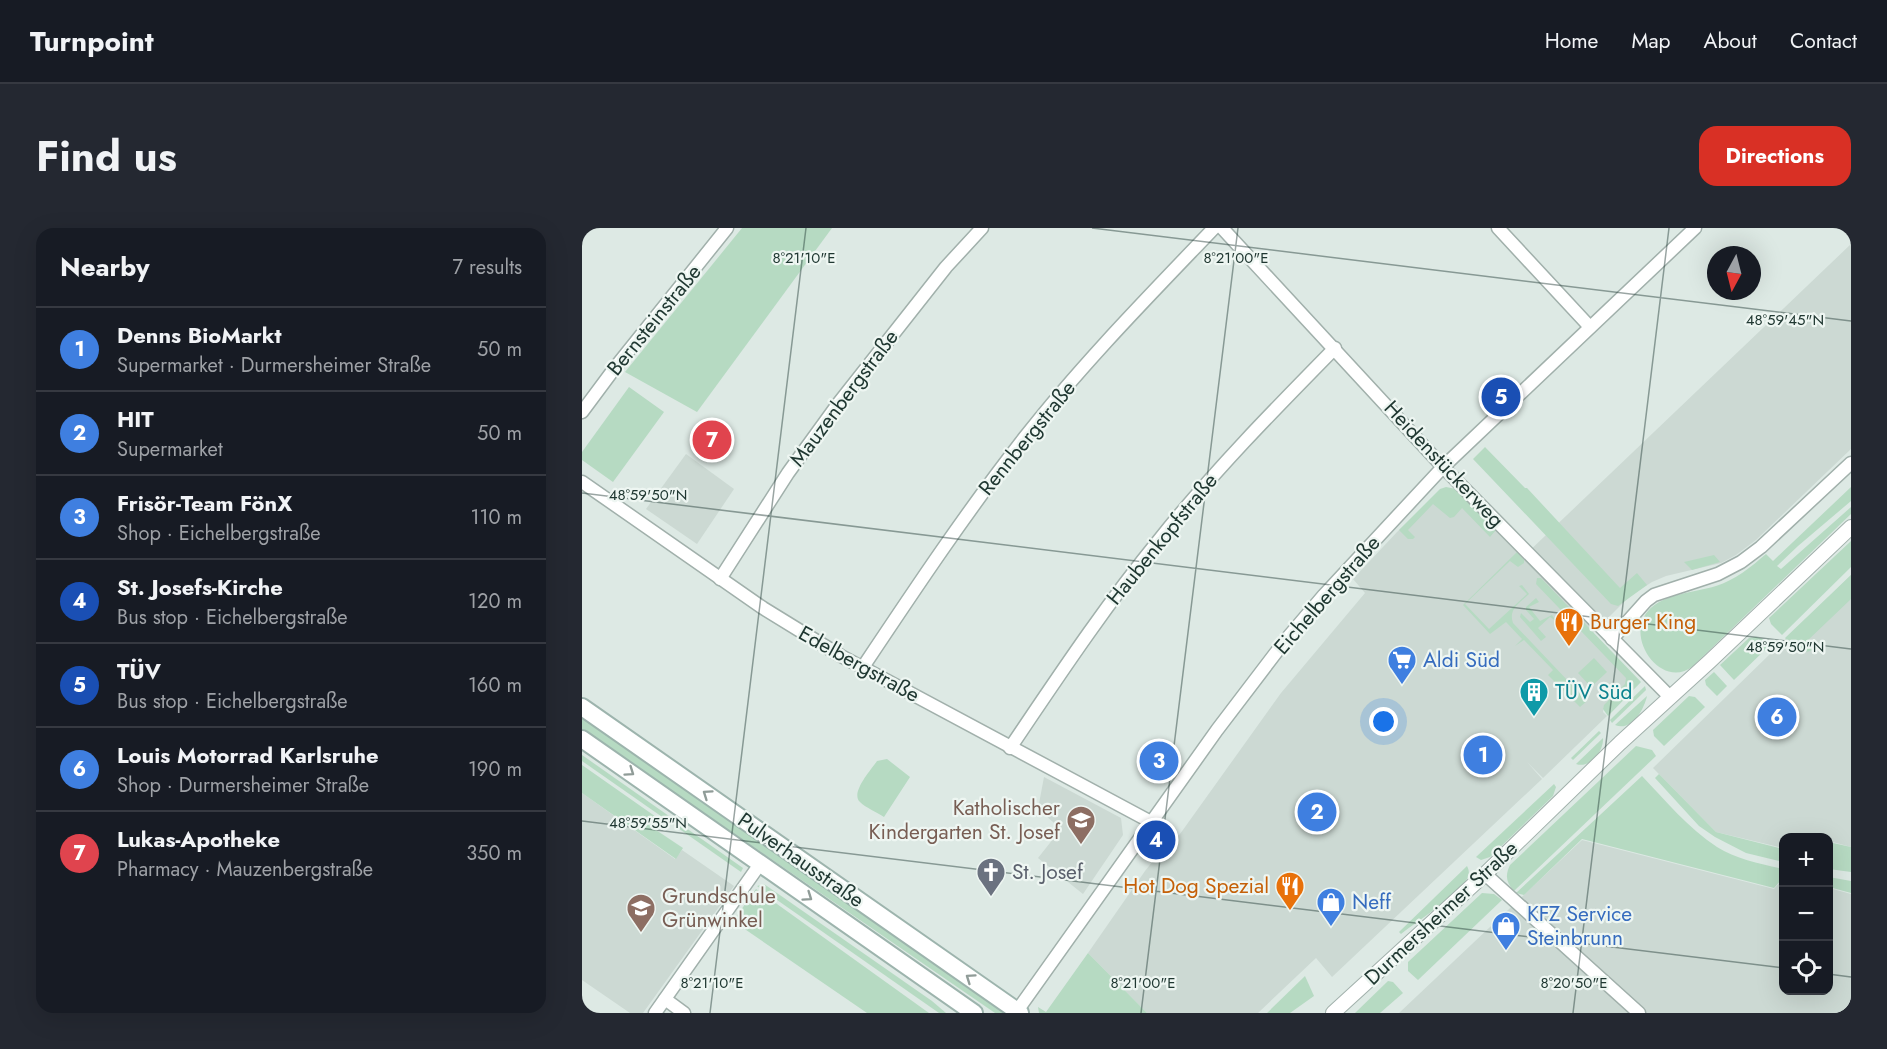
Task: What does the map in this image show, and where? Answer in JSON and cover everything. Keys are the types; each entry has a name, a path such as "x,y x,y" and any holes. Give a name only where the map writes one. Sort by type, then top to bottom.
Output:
{"main road":[{"name":"Pulverhausstraße","path":"582,707 1019,1012"},
{"name":"Pulverhausstraße","path":"582,739 974,1013"}],"street":[{"name":"Bernsteinstraße","path":"582,412 727,228"},
{"name":"Mauzenbergstraße","path":"720,579 788,473 838,404 946,267 982,228"},
{"name":"Rennbergstraße","path":"862,667 950,537 1026,435 1095,354 1214,228"},
{"name":"Heidenstückerweg","path":"1222,228 1443,467 1670,697"},
{"path":"1498,228 1590,327"},
{"name":"Eichelbergstraße","path":"1019,1012 1151,822 1284,642 1358,557 1443,467 1695,228"},
{"name":"Haubenkopfstraße","path":"1010,748 1088,634 1158,541 1237,447 1335,348"},
{"path":"1611,639 1654,595 1724,572 1761,547 1851,463"},
{"name":"Edelbergstraße","path":"582,482 790,625 1010,748 1151,822"},
{"path":"1670,697 1851,527"},
{"name":"Durmersheimer Straße","path":"1333,1013 1485,874 1670,697"},
{"path":"655,1013 760,864"},
{"path":"1485,874 1639,1013"},
{"path":"665,999 684,1013"}],"shaded area":[{"path":"1851,244 1851,449 1756,540 1736,555 1721,563 1666,576 1652,582 1629,597 1589,637 1630,681 1604,706 1603,712 1607,716 1543,778 1527,762 1542,779 1332,977 1316,958 1258,1013 1147,1013 1088,953 1145,871 1161,851 1180,834 1281,693 1365,593 1353,579 1441,490 1456,490 1523,557"},
{"path":"686,454 734,489 697,544 646,509"},
{"path":"1851,575 1851,847 1833,842 1833,833 1779,833 1779,847 1716,832 1653,768"},
{"name":"Katholischer Kindergarten St. Josef","path":"1044,777 1121,818 1123,835 1083,894 1038,858 1061,829 1038,809"},
{"name":"Grundschule Grünwinkel","path":"582,793 675,859 682,850 734,886 643,1013 630,1013 582,980"},
{"path":"1582,840 1774,889 1779,883 1779,995 1833,995 1833,889 1851,894 1851,1013 1399,1013"}],"green space":[{"path":"742,228 832,228 697,412 625,372"},
{"path":"629,387 664,412 613,482 582,460 582,452"},
{"path":"1485,447 1527,488 1620,588 1637,573 1647,585 1618,606 1611,604 1473,459"},
{"path":"1446,487 1456,489 1496,530 1490,537 1462,508 1450,518 1433,504 1408,530 1415,537 1413,539 1408,539 1399,530 1440,489"},
{"path":"1851,487 1851,501 1777,566 1781,569 1851,507 1851,514 1693,666 1681,672 1670,672 1659,667 1650,658 1641,634 1642,622 1648,611 1655,605 1680,594 1730,580 1766,554 1773,561"},
{"path":"1851,541 1851,567 1782,635 1771,624 1769,618"},
{"path":"1517,552 1524,563 1518,567 1510,561 1465,604 1489,629 1527,594 1519,586 1522,585 1529,594 1513,610 1513,623 1587,701 1580,707 1548,675 1553,670 1524,640 1515,646 1522,639 1506,622 1490,634 1463,605"},
{"path":"1714,555 1720,562 1692,570 1684,562"},
{"path":"1851,575 1851,599 1806,642 1812,650 1804,652 1794,647 1785,638"},
{"path":"1537,578 1541,578 1641,682 1608,716 1603,709 1604,705 1625,684 1626,678 1536,584"},
{"path":"1536,598 1539,602 1529,607 1540,621 1552,615 1556,621 1550,617 1538,628 1546,637 1541,641 1520,617 1521,613 1530,622 1534,619 1526,607"},
{"path":"1749,638 1763,639 1769,646 1734,680 1720,665"},
{"path":"1594,658 1607,672 1591,687 1578,673"},
{"path":"1714,672 1727,686 1717,696 1706,685 1705,680"},
{"path":"1645,686 1646,690 1612,723 1610,720"},
{"path":"1647,696 1640,713 1631,723 1615,725"},
{"path":"1689,696 1695,697 1705,707 1664,746 1654,736 1653,730"},
{"path":"582,716 1006,1013 995,1013 582,729"},
{"path":"1599,731 1601,733 1573,760 1571,758"},
{"path":"1603,738 1599,753 1595,758 1586,764 1576,764"},
{"path":"1636,746 1652,750 1656,756 1514,891 1507,879 1510,865"},
{"path":"582,755 743,868 741,872 582,761"},
{"path":"887,759 910,777 884,817 860,802 858,793 859,787 877,761"},
{"path":"582,765 659,819 653,828 683,848 676,859 582,793"},
{"path":"1659,774 1716,832 1779,848 1779,861 1746,853 1715,837 1699,826 1655,778"},
{"path":"1642,776 1696,831 1717,847 1749,861 1779,868 1779,882 1774,888 1582,839 1524,895 1516,893"},
{"path":"1554,784 1556,787 1553,796 1490,857 1481,860 1476,857"},
{"path":"1833,843 1851,847 1851,872 1833,870"},
{"path":"1467,866 1468,877 1454,893 1401,934 1399,932"},
{"path":"1833,878 1851,881 1851,893 1833,888"},
{"path":"764,884 946,1013 939,1013 757,886"},
{"path":"756,889 929,1013 867,1013 733,921"},
{"path":"1482,893 1494,894 1502,900 1418,980 1408,971 1408,962"},
{"path":"1088,953 1147,1013 1039,1013 1038,1007 1046,1012"},
{"path":"1305,976 1314,996 1290,1013 1267,1013"},
{"path":"1388,981 1393,982 1403,993 1380,1013 1355,1013"}],"place":[{"name":"TÜV","path":"1501,397"},
{"name":"Lukas-Apotheke","path":"712,440"},
{"name":"Burger King","path":"1569,648"},
{"name":"Aldi Süd","path":"1402,686"},
{"name":"Louis Motorrad Karlsruhe","path":"1777,717"},
{"name":"TÜV Süd","path":"1534,718"},
{"name":"Denns BioMarkt","path":"1483,755"},
{"name":"Frisör-Team FönX","path":"1159,761"},
{"name":"HIT","path":"1317,812"},
{"name":"St. Josefs-Kirche","path":"1156,840"},
{"name":"Katholischer Kindergarten St. Josef","path":"1081,846"},
{"name":"St. Josef","path":"991,898"},
{"name":"Hot Dog Spezial","path":"1290,912"},
{"name":"Neff","path":"1331,928"},
{"name":"Grundschule Grünwinkel","path":"641,934"},
{"name":"KFZ Service Steinbrunn","path":"1506,952"}]}
